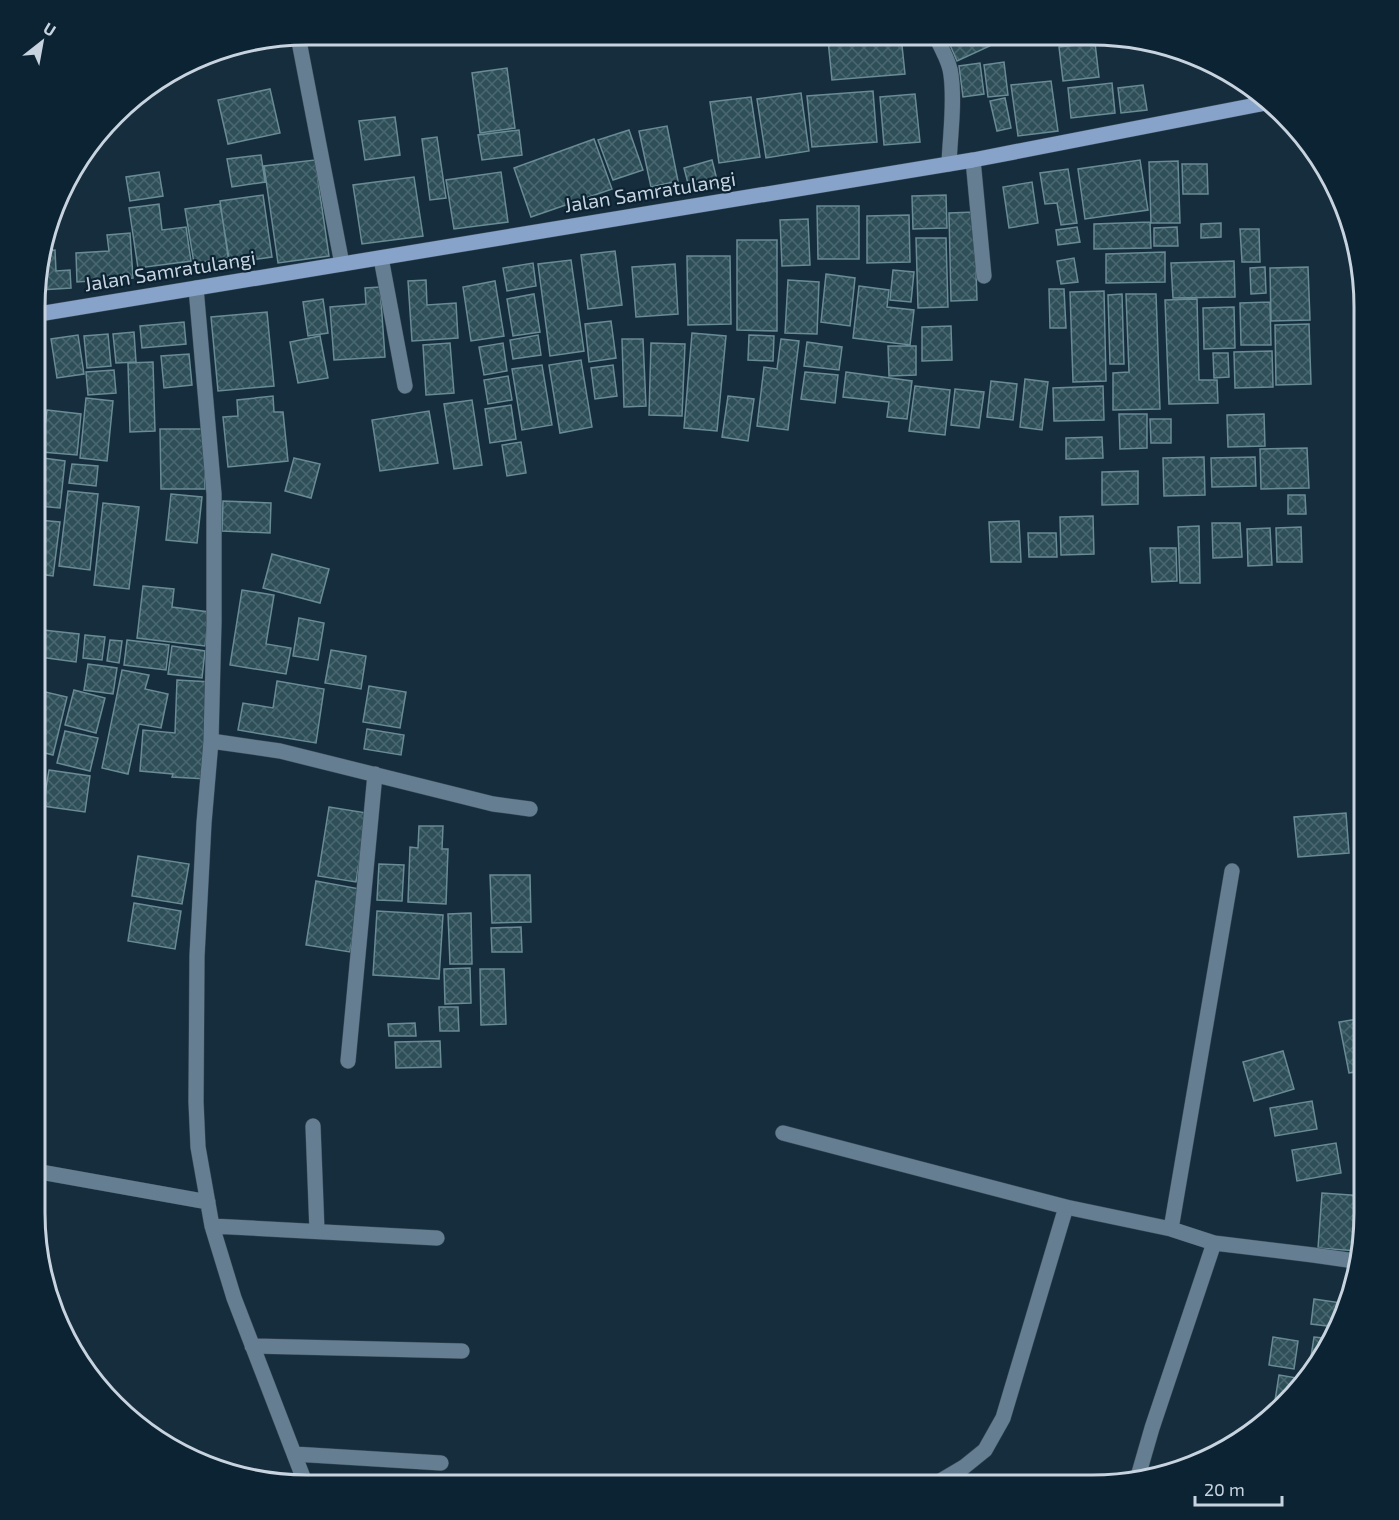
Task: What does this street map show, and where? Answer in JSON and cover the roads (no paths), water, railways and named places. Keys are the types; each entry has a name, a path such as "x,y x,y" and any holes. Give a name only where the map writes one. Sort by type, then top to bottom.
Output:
{"main road":[{"name":"Jalan Samratulangi","path":"45,313 973,160 1253,100"}],"street":[{"path":"300,45 342,264"},
{"path":"940,45 951,75 949,164"},
{"path":"973,160 984,276"},
{"path":"381,258 405,386"},
{"path":"196,288 214,494 211,741 197,956 198,1147 212,1226 234,1298 302,1475"},
{"path":"211,741 280,751 493,804 530,809"},
{"path":"348,1061 375,774"},
{"path":"1171,1229 1232,871"},
{"path":"313,1125 317,1232"},
{"path":"783,1133 1066,1207 1171,1229 1214,1243 1350,1260"},
{"path":"45,1173 208,1202"},
{"path":"950,1475 985,1450 1003,1418 1066,1207"},
{"path":"212,1226 437,1238"},
{"path":"1140,1471 1214,1243"},
{"path":"252,1346 462,1351"},
{"path":"294,1454 441,1463"}]}
